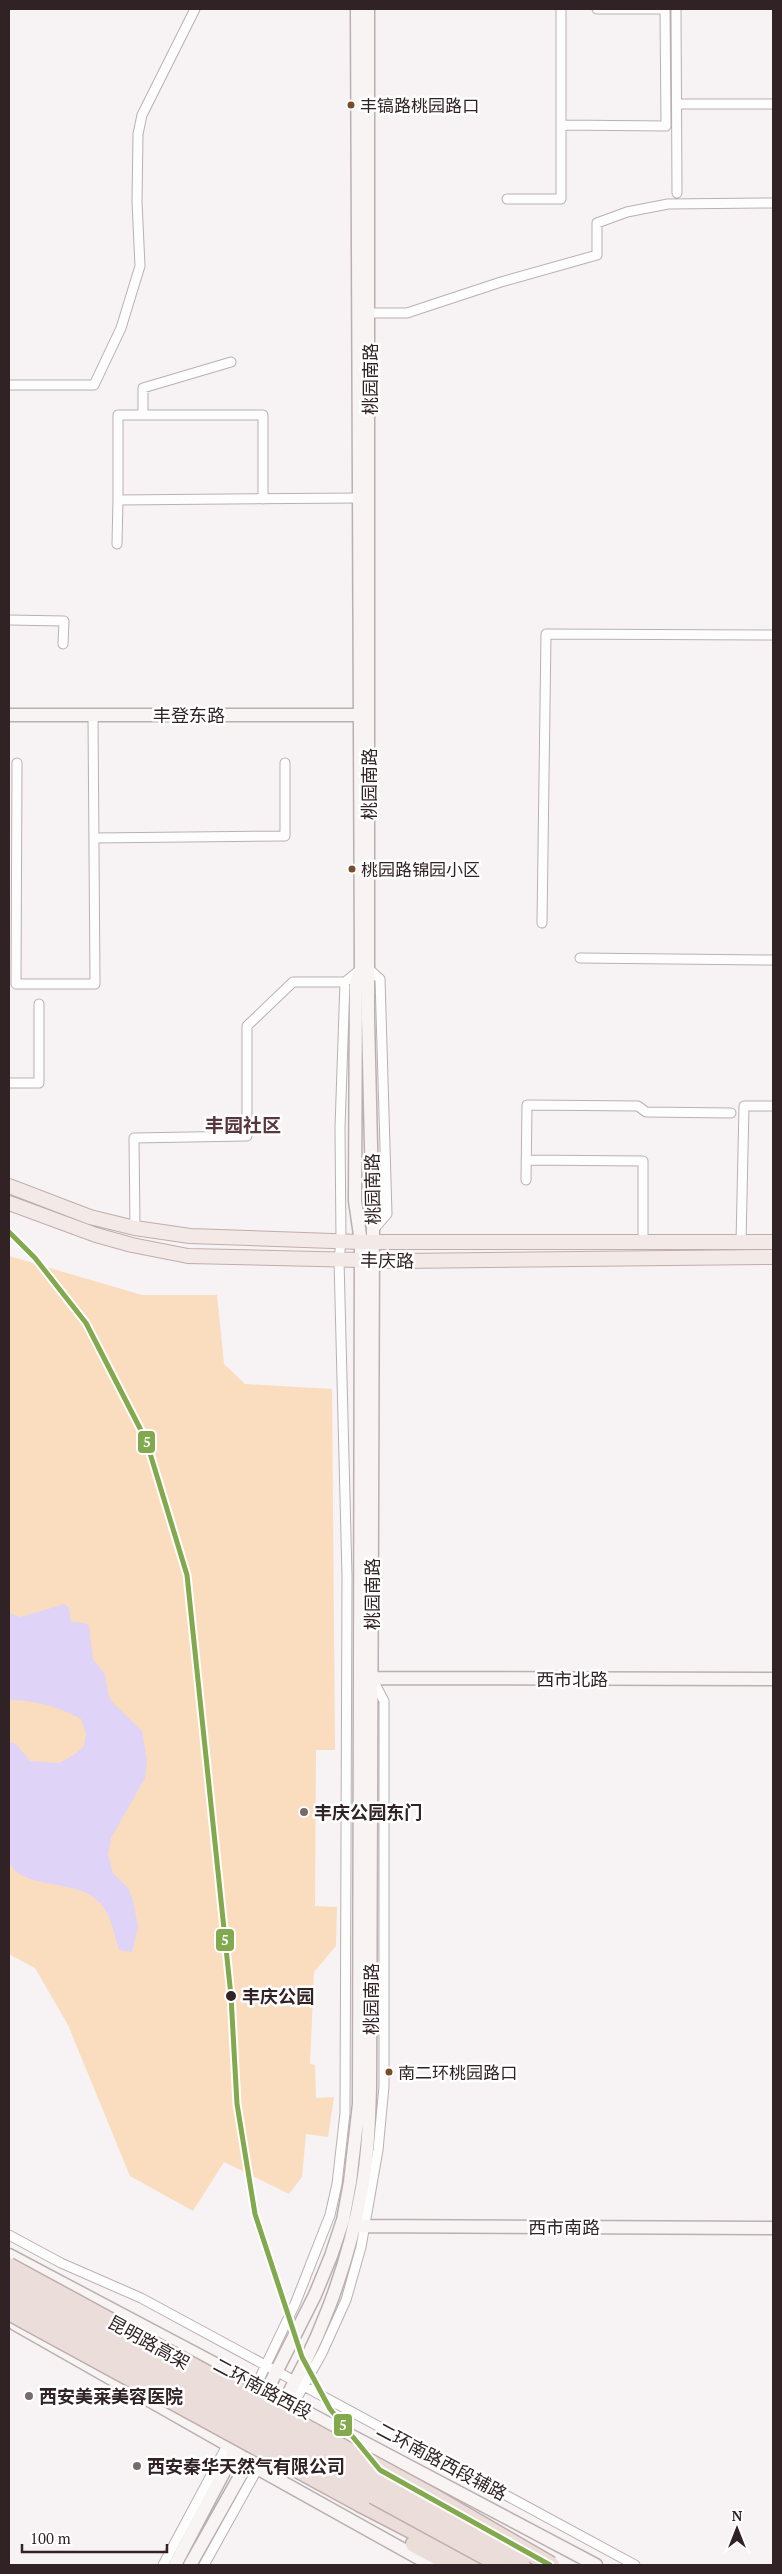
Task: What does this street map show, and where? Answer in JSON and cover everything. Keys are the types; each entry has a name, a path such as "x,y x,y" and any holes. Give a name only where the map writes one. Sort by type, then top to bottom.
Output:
{"highway":[{"name":"昆明路高架","path":"9,2266 432,2496 551,2565"},
{"name":"二环南路西段","path":"9,2282 530,2565"},
{"path":"9,2297 501,2565"},
{"path":"9,2312 360,2504 480,2565"},
{"path":"360,2504 402,2537 453,2565"}],"main road":[{"name":"桃园南路","path":"174,2565 231,2447 268,2391 272,2369 315,2295 340,2229 350,2182 360,2104 366,1259 369,1238 360,498 358,9"},
{"name":"桃园南路","path":"364,715 369,313 368,9"},
{"name":"丰登东路","path":"9,715 364,715"},
{"name":"桃园南路","path":"365,969 356,983 354,1201 369,1238"},
{"name":"丰庆路","path":"9,1186 90,1217 135,1228 190,1236 342,1241 369,1238 773,1242"},
{"name":"丰庆路","path":"9,1202 96,1235 132,1245 188,1256 480,1261 773,1257"},
{"name":"桃园南路","path":"190,2565 246,2462 289,2402 299,2383 360,2226 368,2142 370,2089 372,1678 366,1259"},
{"name":"西市北路","path":"372,1678 773,1679"},
{"name":"西市南路","path":"360,2226 773,2228"},
{"name":"二环南路西段","path":"9,2255 596,2565"},
{"path":"9,2320 231,2447 246,2462 258,2469 431,2565"}],"street":[{"path":"9,386 94,385 121,328 140,266 138,134 142,115 195,9"},
{"path":"507,199 561,199 561,9"},
{"path":"561,126 666,126 665,9 597,9"},
{"path":"676,9 677,193"},
{"path":"677,104 773,104"},
{"path":"369,313 407,313 501,282 597,255 596,223 626,212 668,204 773,203"},
{"path":"143,415 143,388 231,362"},
{"path":"117,544 118,415 263,415 263,499"},
{"path":"118,500 360,498"},
{"path":"9,620 64,621 63,644"},
{"path":"542,923 546,634 773,635"},
{"path":"17,763 16,984 95,984 93,716"},
{"path":"94,838 285,836 285,763"},
{"path":"580,958 773,960"},
{"path":"135,1228 134,1138 247,1136 247,1026 293,982 344,982 365,969"},
{"path":"163,2565 231,2447 257,2385 272,2369 330,2215 338,2184 345,2113 347,1576 338,1260 342,1241 340,1128 344,982"},
{"path":"9,1083 39,1083 39,1004"},
{"path":"526,1180 527,1105 638,1106 646,1112 732,1113"},
{"path":"742,1242 744,1106 773,1106"},
{"path":"526,1160 643,1161 643,1242"},
{"name":"二环南路西段辅路","path":"9,2235 61,2263 141,2298 635,2565"},
{"path":"204,2565 258,2469 289,2402"}],"shaded area":[{"name":"丰庆公园","path":"9,1256 142,1295 217,1295 224,1364 245,1384 332,1389 335,1750 316,1750 315,1906 337,1907 336,1946 314,1972 310,2064 315,2065 316,2098 334,2097 328,2137 306,2134 302,2177 289,2194 224,2162 193,2211 130,2176 68,2025 35,1968 9,1954"},
{"path":"65,1604 69,1608 71,1622 85,1623 89,1626 93,1659 105,1675 108,1693 112,1702 142,1731 147,1760 145,1778 111,1838 108,1854 113,1873 128,1888 133,1900 138,1927 132,1952 119,1950 109,1917 98,1901 85,1893 71,1888 28,1878 17,1872 9,1862 9,1742 16,1744 30,1761 59,1763 74,1755 84,1746 86,1733 81,1719 64,1711 37,1703 9,1700 9,1613 20,1617"}],"transit line":[{"name":"5","path":"9,1232 35,1258 86,1323 146,1440 187,1575 231,1996 237,2104 255,2214 302,2357 330,2409 380,2470 550,2565"}],"place":[{"name":"丰镐路桃园路口","path":"351,105"},
{"name":"桃园路锦园小区","path":"352,869"},
{"name":"丰庆公园东门","path":"304,1812"},
{"name":"丰庆公园","path":"231,1996"},
{"name":"南二环桃园路口","path":"389,2072"},
{"name":"西安美莱美容医院","path":"29,2396"},
{"name":"西安秦华天然气有限公司","path":"137,2466"}],"district":[{"name":"丰园社区","path":"243,1124"}]}
